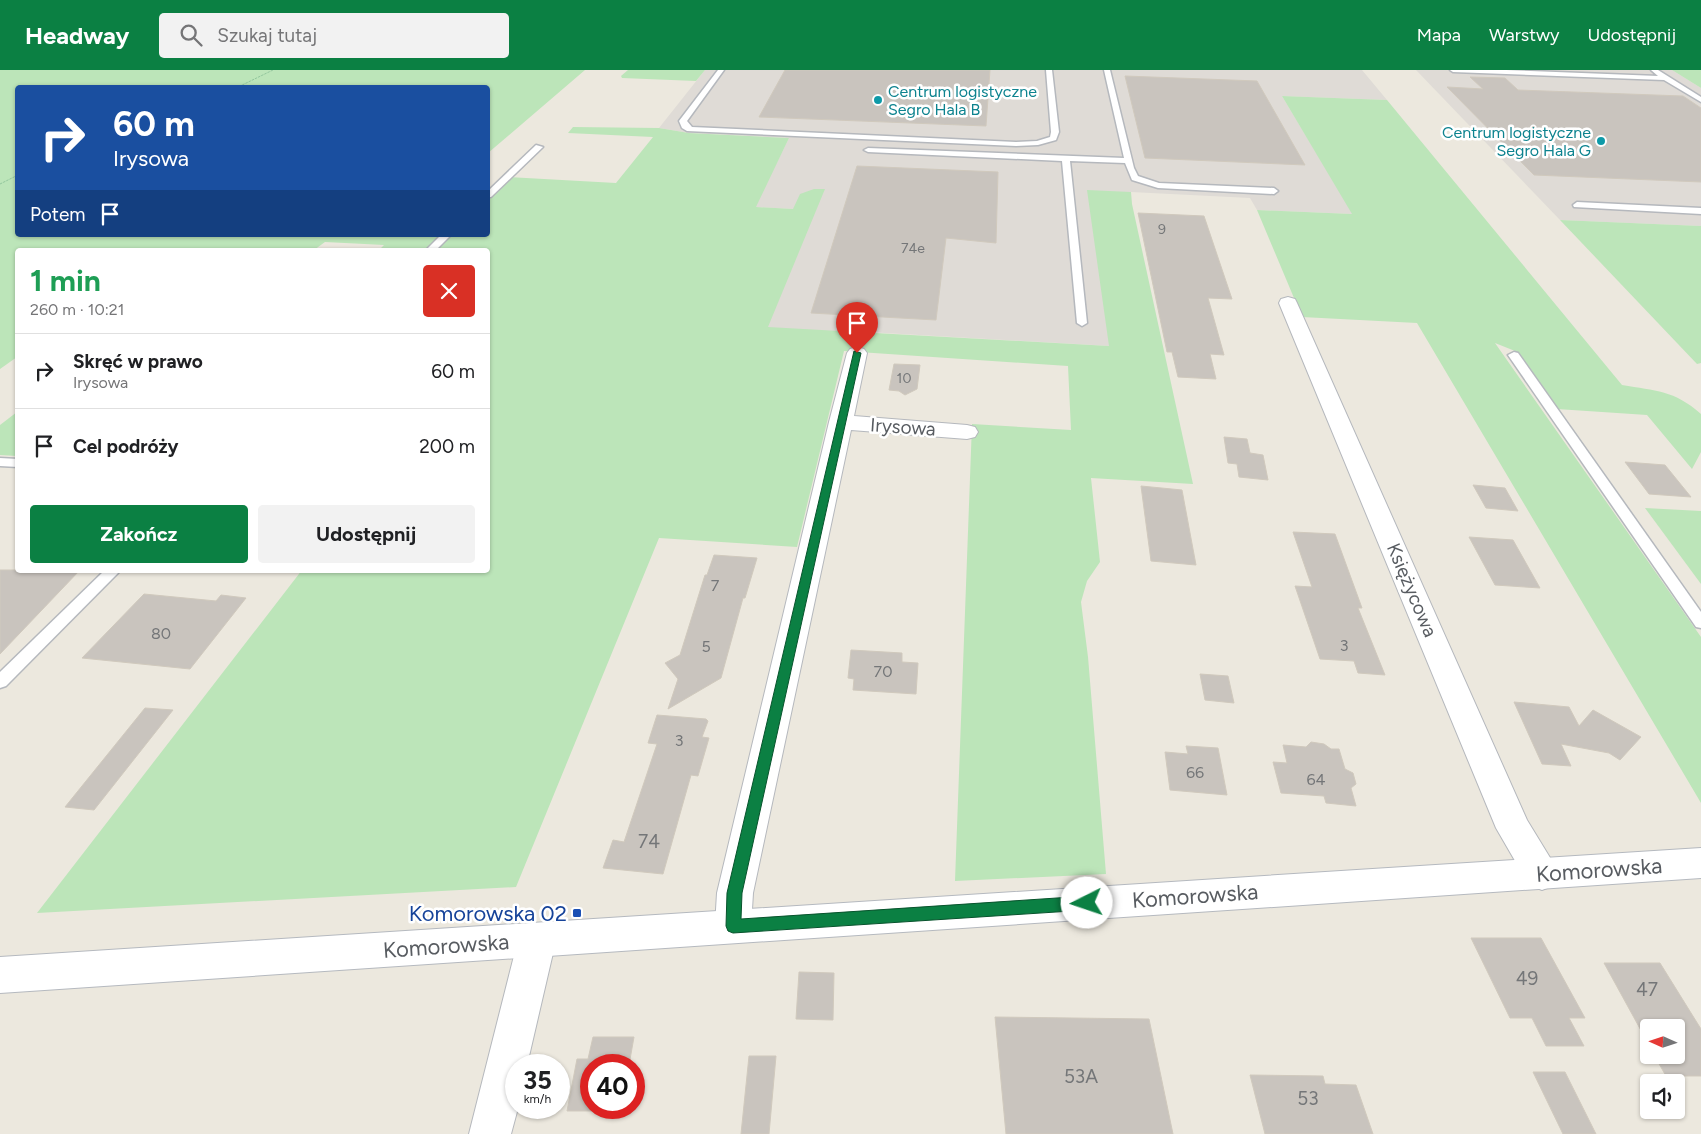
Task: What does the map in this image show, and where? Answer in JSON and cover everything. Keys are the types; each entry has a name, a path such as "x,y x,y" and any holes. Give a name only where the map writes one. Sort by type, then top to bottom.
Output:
{"street":[{"name":"Księżycowa","path":"1288,303 1514,828 1542,874"},
{"name":"Irysowa","path":"733,926 735,893 857,353"},
{"name":"Irysowa","path":"840,422 966,432"},
{"name":"Komorowska","path":"0,975 1701,863"},
{"path":"490,1134 537,940"}],"lane":[{"path":"722,70 683,121 685,126 690,129 1016,144 1038,143 1053,138 1055,132 1050,70"},
{"path":"1107,70 1128,161 1135,178 1150,183 1274,190"},
{"path":"1453,70 1666,78"},
{"path":"1654,70 1701,100"},
{"path":"490,192 539,147"},
{"path":"868,150 1128,161"},
{"path":"1066,158 1082,323"},
{"path":"1577,205 1701,211"},
{"path":"433,248 444,237"},
{"path":"1514,355 1701,623"},
{"path":"0,462 15,463"},
{"path":"0,682 111,573"}],"path":[{"path":"242,85 273,70"},
{"path":"0,184 15,176"}],"shaded area":[{"path":"705,70 1362,70 1387,100 1282,96 1353,214 1257,210 1250,198 1131,192 1110,346 850,331 738,345 793,209 755,207 789,138 689,133 659,128"},
{"path":"1416,70 1672,70 1701,88 1701,226 1560,220"}],"green space":[{"path":"0,70 585,70 490,151 490,85 15,85 15,237 441,237 429,248 381,248 384,245 325,242 317,248 15,248 15,358 0,369"},
{"path":"628,70 705,70 696,81 622,78 621,76"},
{"path":"1672,70 1701,70 1701,88"},
{"path":"1282,96 1387,100 1622,385 1655,390 1673,396 1682,400 1701,414 1701,452 1692,469 1647,415 1557,409 1515,351 1495,343 1701,637 1701,803 1417,323 1302,317 1257,210 1352,214"},
{"path":"573,127 659,128 689,133 789,138 756,207 793,209 800,194 814,189 825,189 768,327 1109,346 1087,190 1131,192 1132,204 1193,484 1091,478 1100,562 1087,581 1081,602 1088,657 1106,874 955,881 972,424 1071,430 1068,366 844,351 797,547 659,538 516,887 37,913 300,573 490,573 490,248 437,248 448,237 490,237 490,195 507,177 616,183 653,137 568,133"},
{"path":"1560,220 1701,226 1701,363 1697,364"},
{"path":"15,414 15,456 0,455 0,425"},
{"path":"1645,508 1701,511 1701,584"}],"building":[{"name":"Centrum logistyczne Segro Hala B","path":"785,70 990,70 986,126 759,117"},
{"path":"1125,76 1257,81 1305,165 1145,158"},
{"name":"Centrum logistyczne Segro Hala G","path":"1470,77 1505,78 1518,90 1683,96 1701,108 1701,182 1534,175 1447,87 1483,89"},
{"path":"857,166 998,172 996,243 946,238 936,320 811,313"},
{"path":"1138,213 1204,216 1232,299 1208,298 1224,355 1210,354 1216,379 1178,377 1172,352 1167,352"},
{"path":"894,364 920,365 917,389 905,395 899,391 889,390"},
{"path":"1224,437 1247,439 1250,453 1263,455 1268,480 1239,477 1237,464 1228,463"},
{"path":"1625,462 1665,465 1691,497 1649,494"},
{"path":"1473,485 1505,488 1518,511 1486,508"},
{"path":"1141,486 1182,490 1196,565 1151,561"},
{"path":"1293,532 1335,534 1362,608 1358,608 1385,675 1358,673 1354,661 1320,659 1295,586 1312,587"},
{"path":"1469,537 1513,540 1540,588 1495,585"},
{"path":"714,555 757,558 745,598 743,598 721,678 668,709 678,679 665,663 680,655 705,575 707,575"},
{"path":"0,570 15,570 15,573 77,573 0,654"},
{"path":"144,594 216,601 221,595 246,598 190,669 82,658"},
{"path":"851,650 902,653 902,662 918,663 916,694 853,690 854,679 848,678"},
{"path":"1200,674 1228,676 1234,703 1205,700"},
{"path":"1514,702 1569,707 1579,726 1593,710 1641,737 1620,760 1609,753 1561,744 1571,766 1542,764"},
{"path":"145,708 173,710 94,810 65,807"},
{"path":"657,715 706,719 708,721 702,737 709,738 698,776 691,775 663,874 603,868 613,840 624,842 657,744 648,743"},
{"path":"1311,742 1324,744 1331,749 1339,749 1345,769 1353,773 1356,784 1351,788 1356,806 1326,803 1324,796 1281,793 1273,762 1287,763 1283,745 1306,747"},
{"path":"1186,746 1218,748 1227,795 1170,790 1165,752 1188,754"},
{"path":"1471,938 1541,938 1585,1018 1569,1018 1584,1046 1546,1046 1532,1018 1510,1018"},
{"path":"1604,963 1660,963 1701,1029 1701,1076 1665,1074 1659,1064 1685,1064 1685,1019 1640,1019 1640,1029"},
{"path":"799,972 834,973 833,1020 796,1019"},
{"path":"995,1017 1149,1019 1173,1134 1006,1134"},
{"path":"593,1037 634,1037 631,1054 589,1054"},
{"path":"749,1056 776,1056 769,1134 741,1134"},
{"path":"577,1059 580,1059 580,1111 570,1111 570,1095"},
{"path":"1533,1072 1565,1072 1596,1134 1563,1134"},
{"path":"1250,1075 1323,1076 1325,1084 1356,1085 1373,1134 1265,1134"}],"place":[{"name":"Centrum logistyczne Segro Hala B","path":"878,100"},
{"name":"Centrum logistyczne Segro Hala G","path":"1601,141"},
{"name":"Komorowska 02","path":"577,913"}],"route":[{"path":"857,353 735,893 733,926 1087,903"}]}
